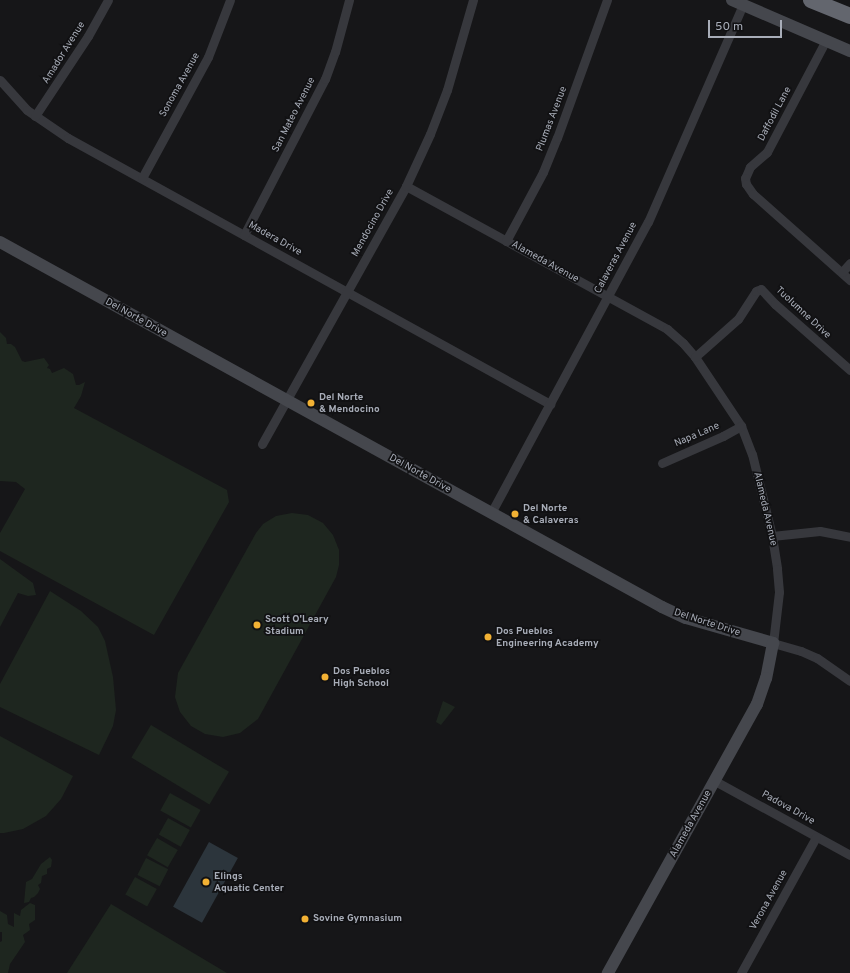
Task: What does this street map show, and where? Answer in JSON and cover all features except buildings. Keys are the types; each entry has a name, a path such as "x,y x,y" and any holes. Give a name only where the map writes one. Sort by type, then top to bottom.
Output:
{"highway":[{"path":"811,0 850,16"}],"street":[{"name":"Amador Avenue","path":"35,116 80,48 108,0"},
{"name":"Sonoma Avenue","path":"142,178 208,57 230,0"},
{"name":"San Mateo Avenue","path":"244,235 325,80 340,36 349,0"},
{"name":"Mendocino Drive","path":"262,444 406,186 442,105 473,0"},
{"name":"Plumas Avenue","path":"506,241 543,172 557,138 607,0"},
{"path":"737,2 850,51"},
{"name":"Calaveras Avenue","path":"491,513 648,222 737,2"},
{"name":"Daffodil Lane","path":"826,40 767,152 750,167 745,178 746,184 752,194 850,280"},
{"name":"Madera Drive","path":"0,80 19,103 35,116 68,138 550,404"},
{"name":"Alameda Avenue","path":"406,186 671,332 695,357 741,426 752,454 772,536 779,592 773,643 766,678 757,704 608,973"},
{"name":"Del Norte Drive","path":"0,242 673,613 801,651 817,658 850,681"},
{"path":"842,272 850,263"},
{"name":"Tuolumne Drive","path":"695,357 738,319 756,291 761,288 775,304 850,370"},
{"name":"Napa Lane","path":"662,463 723,436 741,426"},
{"path":"772,536 820,531 850,536"},
{"name":"Padova Drive","path":"715,781 850,856"},
{"name":"Verona Avenue","path":"741,973 816,837"}],"shaded area":[{"path":"0,332 6,338 7,344 11,344 15,347 22,361 25,362 44,358 49,365 47,368 50,369 52,373 64,368 73,374 76,385 85,382 81,396 74,408 227,490 229,502 154,635 0,551 0,533 25,489 16,482 0,481"},
{"name":"Scott O'Leary Stadium","path":"292,513 308,515 323,523 333,535 339,550 339,565 336,577 258,719 240,733 223,737 205,734 191,726 180,712 175,697 178,673 256,533 263,524 276,516"},
{"path":"0,559 33,583 36,595 28,596 18,593 0,627"},
{"path":"50,591 81,611 98,627 105,641 113,677 116,710 113,726 99,755 0,707 0,684"},
{"path":"443,701 455,707 441,725 436,722"},
{"path":"151,725 229,772 209,804 131,758"},
{"path":"0,736 73,776 61,799 46,816 23,829 4,833 0,833"},
{"path":"170,793 201,810 191,827 160,810"},
{"path":"168,818 190,830 181,847 159,835"},
{"path":"157,838 178,850 168,867 147,855"},
{"name":"Elings Aquatic Center","path":"209,842 238,858 202,923 173,907"},
{"path":"50,857 52,860 51,867 47,869 47,874 42,876 41,883 38,885 40,889 38,893 31,898 29,902 24,903 26,882 32,879 41,864"},
{"path":"146,858 168,869 160,886 137,875"},
{"path":"135,877 157,889 147,907 125,894"},
{"path":"30,903 35,905 35,920 29,924 30,930 23,935 25,942 10,964 8,973 0,973 0,942 2,941 2,932 0,932 0,911 7,915 8,924 14,927 14,913 20,916 21,910"},
{"path":"111,904 227,973 67,973"}],"place":[{"name":"Del Norte & Mendocino","path":"311,403"},
{"name":"Del Norte & Calaveras","path":"515,514"},
{"name":"Scott O'Leary Stadium","path":"257,625"},
{"name":"Dos Pueblos Engineering Academy","path":"488,637"},
{"name":"Dos Pueblos High School","path":"325,677"},
{"name":"Elings Aquatic Center","path":"206,882"},
{"name":"Sovine Gymnasium","path":"305,919"}]}
